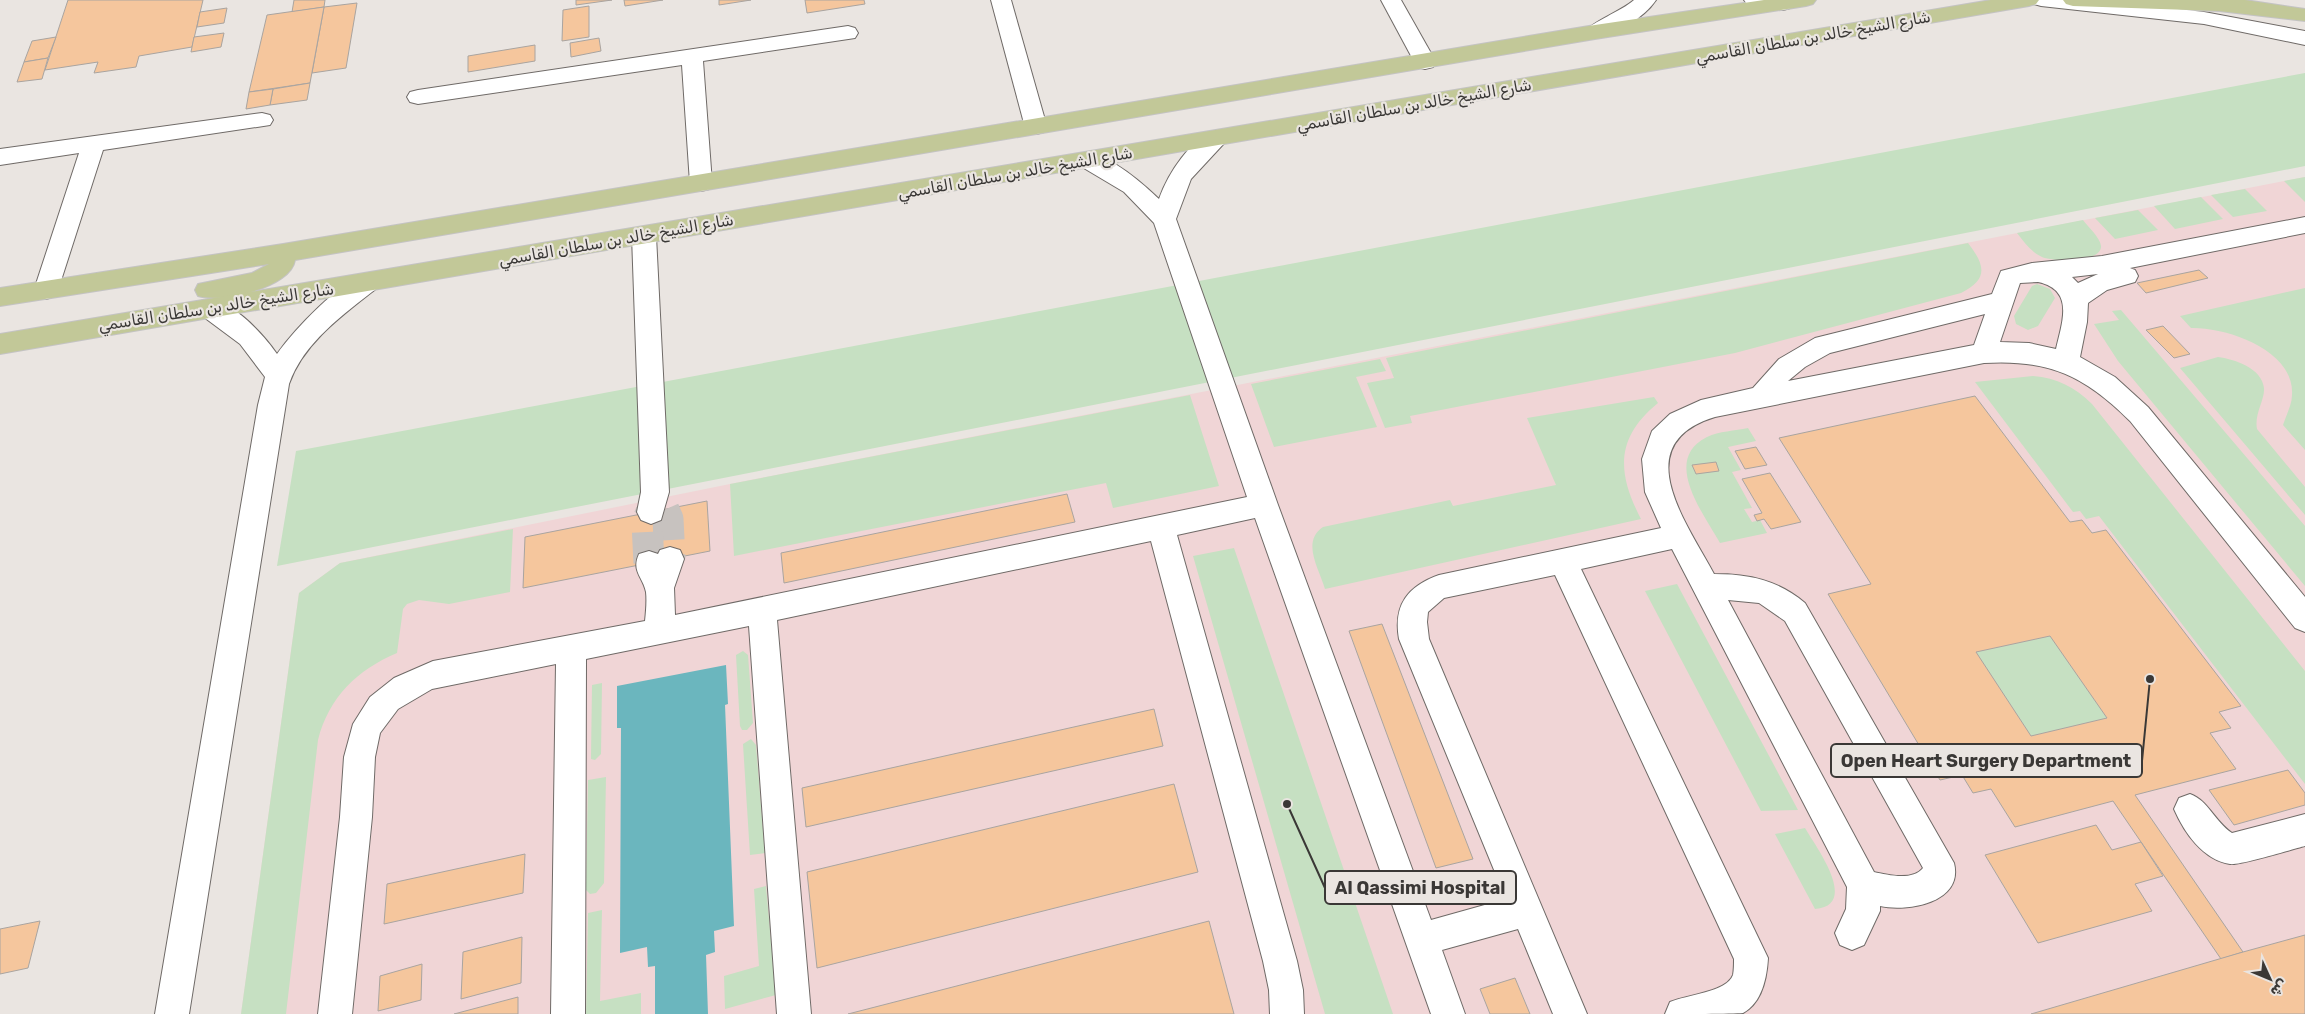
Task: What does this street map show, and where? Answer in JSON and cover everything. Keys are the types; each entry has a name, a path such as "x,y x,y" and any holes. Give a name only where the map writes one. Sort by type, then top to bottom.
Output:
{"main road":[{"path":"0,297 283,253 1595,32 1806,0"},
{"name":"شارع الشيخ خالد بن سلطان القاسمي","path":"0,344 1090,161 2030,0"},
{"path":"2073,0 2202,2 2305,15"},
{"path":"103,326 124,312 147,304 265,278 282,266 283,253"}],"street":[{"path":"1001,0 1036,127"},
{"path":"1391,0 1425,62"},
{"path":"1595,32 1619,21 1639,8 1646,0"},
{"path":"1754,0 1783,4"},
{"path":"2041,0 2204,18 2305,38"},
{"path":"418,97 848,33"},
{"path":"692,56 701,183"},
{"path":"0,157 262,120"},
{"path":"1164,218 1170,195 1181,174 1197,155 1218,138"},
{"path":"46,290 94,143"},
{"path":"1090,161 1132,186 1164,218 1264,505 1448,1014"},
{"path":"1984,353 2000,301 2010,277 2019,273 2102,265 2305,225"},
{"path":"644,236 657,507"},
{"path":"2066,362 2075,300 2087,288 2108,280 2305,239"},
{"path":"2032,272 2046,275 2059,282 2069,290 2075,300"},
{"path":"172,1014 265,444 278,377 295,350 316,326 340,302 368,282"},
{"path":"1761,397 1772,380 1786,366 1804,354 1824,345 2000,301"},
{"path":"210,308 233,321 252,337 278,377"},
{"path":"1852,933 1863,911 1863,885 1662,503 1654,479 1654,457 1663,437 1678,421 1700,411 1761,397 1984,353 2009,350 2037,353 2066,362 2094,375 2120,393 2305,619"},
{"path":"335,1014 356,815 361,743 367,724 379,708 394,693 413,682 433,675 660,631 1264,505"},
{"path":"1161,526 1260,886 1284,987 1288,1006 1287,1014"},
{"path":"1570,1014 1414,639 1411,626 1412,613 1418,601 1426,592 1439,587 1679,536"},
{"path":"1563,561 1751,958 1748,985 1741,994 1730,1001 1682,1014"},
{"path":"660,570 660,631"},
{"path":"1707,587 1750,587 1782,600 1795,612 1938,862 1940,871 1937,879 1924,887 1905,892 1892,892 1863,885"},
{"path":"762,610 794,1014"},
{"path":"568,1014 571,649"},
{"path":"2190,809 2214,840 2222,846 2231,849 2305,830"},
{"path":"1422,939 1528,910"}],"shaded area":[{"path":"2305,177 2305,1014 241,1014 299,593 340,563 730,484"}],"green space":[{"path":"2305,73 2305,166 277,566 296,451"},
{"path":"2305,177 2305,202 2284,181"},
{"path":"2245,189 2267,211 2233,217 2211,195"},
{"path":"2201,197 2223,219 2175,229 2154,206"},
{"path":"2138,210 2158,230 2115,239 2095,218"},
{"path":"2083,220 2096,236 2101,246 2099,252 2094,256 2076,260 2056,260 2042,257 2031,250 2017,233"},
{"path":"1968,243 1978,258 1981,271 1980,277 1976,282 1961,293 1735,353 1410,416 1412,423 1385,428 1367,383 1394,378 1386,358"},
{"path":"2037,284 2050,289 2055,298 2038,326 2028,330 2016,324 2014,316 2032,286"},
{"path":"2305,288 2305,450 2283,425 2292,395 2290,379 2282,365 2271,354 2256,344 2222,332 2191,328 2180,316"},
{"path":"2121,310 2305,526 2305,586 2118,361 2094,324 2119,320 2112,311"},
{"path":"2218,357 2239,362 2253,370 2262,381 2264,393 2256,423 2257,429 2305,487 2305,515 2180,368"},
{"path":"1380,359 1386,371 1356,377 1377,427 1274,447 1251,384"},
{"path":"2033,376 2065,384 2092,404 2305,671 2305,784 2099,516 2086,519 2080,511 2073,512 1975,382"},
{"path":"1190,395 1219,486 1113,508 1106,483 734,556 730,484"},
{"path":"1654,397 1658,403 1634,429 1627,443 1624,457 1627,486 1641,519 1325,589 1312,548 1313,540 1323,527 1450,500 1453,506 1556,485 1527,418"},
{"path":"1748,428 1756,441 1728,447 1741,470 1732,472 1752,508 1744,509 1752,522 1760,520 1767,533 1720,543 1690,488 1687,459 1694,447 1707,437 1722,432"},
{"path":"513,529 510,592 449,604 419,600 407,604 403,609 397,653 369,668 357,677 337,698 329,711 318,740 286,1014 241,1014 299,593 340,563"},
{"path":"1234,548 1393,1014 1325,1014 1193,556"},
{"path":"1677,584 1798,810 1761,811 1645,591"},
{"path":"2050,636 2107,718 2031,736 1976,652"},
{"path":"743,651 748,655 753,723 747,730 742,730 740,726 736,655"},
{"path":"602,683 601,754 595,760 591,759 592,685"},
{"path":"751,739 756,745 765,853 750,855 743,744"},
{"path":"606,777 604,883 596,893 590,894 586,890 588,780"},
{"path":"1805,828 1825,861 1835,887 1834,897 1828,905 1815,909 1775,834"},
{"path":"766,886 776,995 725,1009 724,976 759,966 754,889"},
{"path":"602,910 600,1001 641,993 641,1014 586,1014 588,913"}],"water":[{"path":"726,665 728,704 725,705 734,926 714,931 715,952 706,955 708,1014 655,1014 655,966 648,967 647,947 620,953 621,728 617,728 617,686"}],"building":[{"path":"68,0 203,0 192,47 139,56 136,67 94,73 98,62 45,70"},
{"path":"294,0 325,0 324,7 292,12"},
{"path":"576,0 612,0 576,5"},
{"path":"624,0 663,0 625,6"},
{"path":"719,0 751,0 719,5"},
{"path":"805,0 864,0 865,4 807,13"},
{"path":"357,3 346,68 312,73 324,7"},
{"path":"589,6 589,37 562,41 563,10"},
{"path":"324,7 310,83 249,92 267,15"},
{"path":"227,8 224,23 197,27 200,12"},
{"path":"224,33 221,47 191,52 194,37"},
{"path":"56,37 48,58 24,62 32,41"},
{"path":"599,38 601,51 571,57 570,43"},
{"path":"535,45 535,61 468,72 468,56"},
{"path":"48,58 42,79 17,82 24,62"},
{"path":"310,83 307,100 270,105 273,89"},
{"path":"273,89 270,105 246,109 249,92"},
{"path":"2199,270 2208,278 2146,293 2137,283"},
{"path":"2163,326 2190,354 2174,358 2146,330"},
{"path":"1975,396 2070,522 2082,520 2092,533 2106,530 2241,706 2219,712 2231,728 2210,733 2236,769 2135,795 2243,952 2221,959 2113,801 2015,827 1991,789 1973,793 1962,775 1940,780 1828,594 1871,584 1779,438","holes":["2050,636 2107,718 2031,736 1976,652"]},
{"path":"1756,447 1767,465 1745,469 1735,451"},
{"path":"1716,462 1719,471 1696,474 1692,465"},
{"path":"1770,473 1801,522 1771,529 1764,519 1757,521 1754,515 1762,513 1742,479"},
{"path":"1067,494 1075,522 784,583 781,553"},
{"path":"707,501 710,551 523,588 525,537"},
{"path":"1382,624 1473,859 1436,868 1349,631"},
{"path":"1154,709 1163,746 806,827 802,788"},
{"path":"2288,770 2305,793 2305,805 2234,825 2209,790"},
{"path":"1174,784 1198,872 817,968 807,872"},
{"path":"2096,825 2112,850 2141,842 2163,876 2135,884 2152,911 2038,943 1985,855"},
{"path":"525,854 523,893 384,924 387,884"},
{"path":"40,921 28,968 0,974 0,929"},
{"path":"1209,921 1234,1014 848,1014"},
{"path":"2305,935 2305,1014 2031,1014 2243,952"},
{"path":"522,937 521,983 461,999 463,952"},
{"path":"422,964 421,1000 378,1011 380,976"},
{"path":"1515,978 1530,1014 1490,1014 1480,989"},
{"path":"518,997 518,1014 454,1014"}],"tunnel":[{"path":"664,510 668,519 670,559"},
{"path":"649,563 647,523 651,512"}],"place":[{"name":"Open Heart Surgery Department","path":"2150,679"},
{"name":"Al Qassimi Hospital","path":"1287,804"}]}
